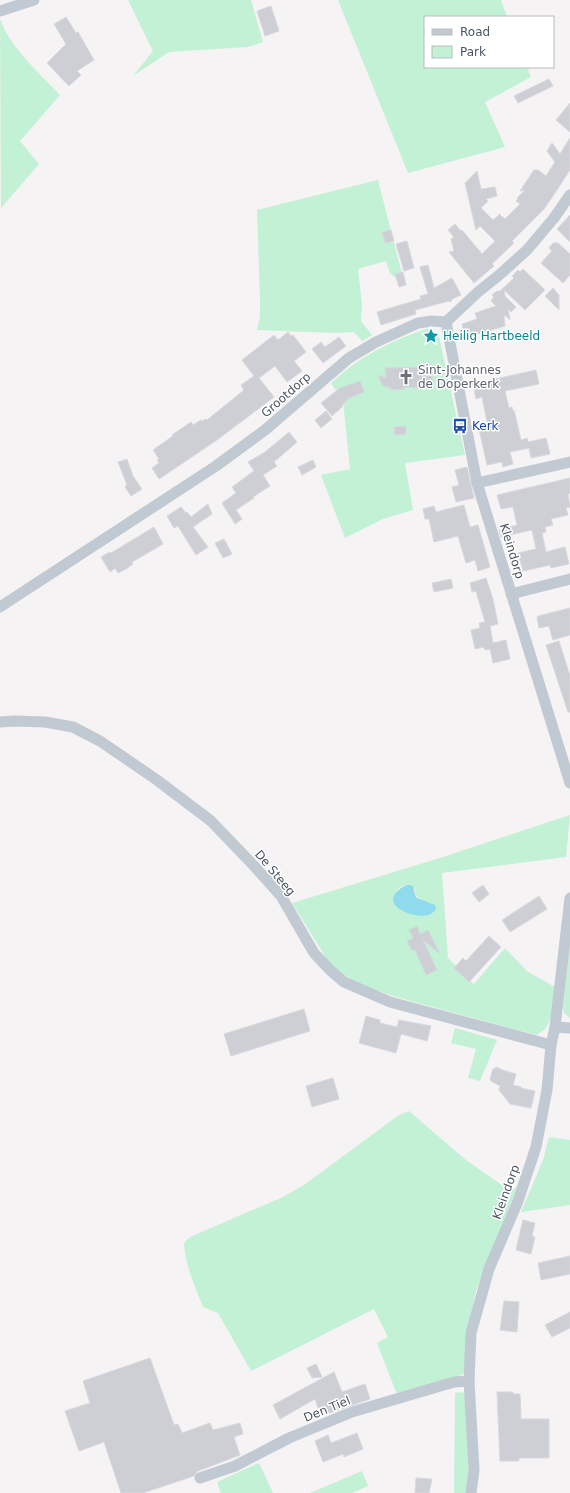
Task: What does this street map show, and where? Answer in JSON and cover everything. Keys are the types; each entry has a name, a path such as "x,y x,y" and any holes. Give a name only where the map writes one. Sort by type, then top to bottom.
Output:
{"street":[{"path":"0,11 34,0"},
{"path":"446,322 527,250 554,218 570,195"},
{"name":"Grootdorp","path":"0,607 216,466 265,430 349,358 376,342 418,323 432,321 446,322"},
{"name":"Kleindorp","path":"446,322 477,483 570,783"},
{"path":"477,483 570,462"},
{"path":"511,594 570,580"},
{"name":"De Steeg","path":"0,722 45,722 73,727 100,741 157,780 211,821 256,868 281,896 314,953 344,982 390,1002 551,1045"},
{"name":"Kleindorp","path":"471,1493 474,1470 469,1381 471,1332 489,1269 518,1201 536,1147 547,1090 551,1045 556,1027 570,898"},
{"path":"556,1027 570,1028"},
{"name":"Den Tiel","path":"200,1478 236,1466 289,1438 352,1412 454,1382 469,1381"}],"green space":[{"path":"128,0 251,0 263,42 248,47 169,52 133,76 153,51"},
{"path":"338,0 501,0 507,16 424,16 424,68 527,68 531,77 485,102 505,147 408,173"},
{"path":"0,19 10,39 35,69 60,95 20,141 39,164 1,208"},
{"path":"378,180 402,274 394,277 390,273 386,261 358,269 362,304 361,321 372,335 362,341 354,332 334,333 257,330 260,317 260,298 257,210"},
{"path":"426,329 430,329 439,337 465,455 405,463 413,510 383,519 345,538 321,475 350,469 343,401 331,383 353,365 376,351 400,339"},
{"path":"570,815 566,857 442,873 448,958 474,984 505,948 528,972 555,987 552,1015 542,1032 536,1035 396,997 358,984 341,973 328,961 292,903 440,858","holes":["402,886 415,889 415,895 421,900 394,897 397,890"]},
{"path":"570,947 570,1018 564,1013 563,1008"},
{"path":"455,1028 497,1040 480,1081 468,1078 476,1049 451,1043"},
{"path":"409,1111 466,1160 509,1190 514,1189 518,1185 476,1291 470,1319 466,1372 454,1379 398,1397 377,1343 388,1337 374,1309 251,1371 218,1313 203,1307 188,1268 184,1243 190,1237 283,1197 304,1185 399,1115"},
{"path":"549,1137 570,1140 570,1205 521,1212 543,1160"},
{"path":"463,1392 466,1397 469,1481 467,1493 454,1493 455,1393"},
{"path":"259,1463 273,1493 221,1493 217,1482"},
{"path":"362,1471 368,1486 352,1493 310,1493"}],"water":[{"path":"408,885 413,886 417,898 435,905 436,909 433,913 417,916 401,910 394,904 393,900 395,893"}],"building":[{"path":"271,6 279,31 265,36 257,11"},
{"path":"66,17 76,33 78,32 94,60 77,71 81,75 69,86 47,63 66,44 54,24"},
{"path":"549,79 553,86 518,103 514,96"},
{"path":"570,103 570,132 556,120"},
{"path":"570,138 570,170 553,196 544,209 512,241 514,243 492,264 494,266 474,283 449,252 454,251 451,239 454,237 448,230 455,224 482,254 495,241 480,226 476,230 465,183 477,171 481,189 495,187 497,196 486,199 488,201 481,208 493,220 500,214 501,217 502,216 505,219 520,204 516,201 518,199 517,198 525,190 520,191 534,170 538,170 546,176 555,162 547,151 552,143 560,154"},
{"path":"570,215 570,242 557,229"},
{"path":"391,230 394,241 385,243 382,232"},
{"path":"407,241 414,268 404,271 396,244"},
{"path":"553,243 558,243 570,254 570,275 563,283 541,263 552,251 549,248"},
{"path":"428,265 434,288 452,278 461,295 452,299 451,302 449,301 415,310 416,314 381,325 377,312 421,299 420,296 428,294 420,267"},
{"path":"523,269 545,290 525,310 504,290 505,296 516,307 511,312 508,309 510,320 505,315 505,326 461,339 459,330 463,329 462,324 477,319 475,313 496,306 491,301 494,297 492,295 497,291 500,291 514,278 512,276 518,270 520,272"},
{"path":"403,272 406,285 399,287 395,274"},
{"path":"553,288 559,295 559,310 545,296"},
{"path":"288,332 291,336 293,335 306,352 294,361 302,371 287,382 275,366 259,378 274,397 217,440 159,479 152,468 159,463 157,460 159,459 153,450 191,422 193,425 201,420 207,420 244,390 241,385 254,376 242,360 274,335 278,340"},
{"path":"339,337 346,346 323,363 312,349 321,342 325,347"},
{"name":"Sint-Johannes de Doperkerk","path":"429,361 434,385 432,386 418,388 404,387 404,389 391,390 391,388 383,386 378,375 386,378 385,368 424,367"},
{"path":"536,370 539,384 505,391 509,408 512,407 513,411 514,410 521,440 527,438 528,442 546,438 550,454 531,458 529,448 510,452 513,464 503,467 502,462 487,465 479,429 488,427 482,397 476,399 473,384"},
{"path":"360,381 364,392 349,398 332,416 321,403 340,388"},
{"path":"326,411 332,419 321,428 315,420"},
{"path":"406,426 406,434 395,435 394,427"},
{"path":"289,432 297,442 274,462 277,466 263,475 270,486 236,510 242,519 235,524 222,503 236,493 232,487 254,471 248,462 265,452"},
{"path":"127,459 133,476 142,489 131,496 125,487 127,485 118,462"},
{"path":"313,460 316,467 302,475 298,467"},
{"path":"467,467 474,498 456,502 452,487 459,485 455,470"},
{"path":"570,478 570,493 568,494 570,507 566,508 568,515 551,519 553,525 545,527 546,532 542,533 546,552 565,547 569,564 551,568 550,565 523,571 518,553 536,549 532,530 501,537 499,530 517,525 513,507 501,509 497,495"},
{"path":"208,504 212,514 193,527 208,547 196,555 178,526 174,528 167,516 181,507 191,517"},
{"path":"464,505 470,527 478,525 490,567 478,571 475,560 466,563 458,536 434,542 429,519 425,519 423,509 434,506 436,512"},
{"path":"154,527 163,544 132,562 133,564 126,569 118,573 115,568 110,572 101,557 110,552 111,553"},
{"path":"224,539 232,554 223,558 215,543"},
{"path":"486,578 493,599 498,624 490,626 493,643 506,640 510,659 493,663 490,649 485,650 484,647 475,649 471,630 480,628 479,623 485,622 476,591 472,592 470,583"},
{"path":"451,579 453,588 434,592 432,583"},
{"path":"570,608 570,635 553,640 549,626 539,628 538,616"},
{"path":"559,641 570,676 570,712 568,712 546,645"},
{"path":"483,885 489,894 479,902 472,893"},
{"path":"539,896 547,909 510,932 502,920"},
{"path":"417,926 420,934 428,930 440,954 423,940 437,970 426,975 415,950 412,951 407,941 413,938 409,930"},
{"path":"489,936 501,947 469,982 454,968 463,958 466,961"},
{"path":"304,1009 310,1031 231,1056 224,1034"},
{"path":"366,1016 380,1020 380,1023 397,1027 399,1020 431,1026 427,1041 401,1034 396,1053 359,1043"},
{"path":"497,1067 516,1074 513,1085 535,1091 531,1108 510,1104 499,1090 500,1086 490,1079 493,1069"},
{"path":"333,1078 339,1099 312,1107 306,1086"},
{"path":"523,1220 535,1223 532,1236 535,1237 531,1254 516,1250"},
{"path":"570,1256 570,1274 541,1280 538,1263"},
{"path":"504,1301 519,1302 517,1332 500,1330"},
{"path":"570,1312 570,1328 552,1337 545,1325"},
{"path":"150,1358 174,1425 178,1424 182,1433 210,1423 213,1430 240,1423 243,1434 234,1437 240,1455 198,1471 194,1476 143,1493 121,1493 104,1442 79,1451 65,1411 90,1403 83,1381"},
{"path":"316,1364 322,1377 312,1378 307,1368"},
{"path":"334,1372 342,1392 365,1384 370,1399 321,1416 315,1399 280,1419 273,1405"},
{"path":"497,1392 513,1392 513,1394 520,1394 521,1419 549,1419 549,1458 519,1458 519,1461 500,1461"},
{"path":"357,1433 363,1449 344,1457 343,1454 323,1462 315,1441 328,1435 331,1443"},
{"path":"416,1478 432,1479 429,1493 415,1493"}],"place":[{"name":"Heilig Hartbeeld","path":"431,336"},
{"name":"Sint-Johannes de Doperkerk","path":"406,377"},
{"name":"Kerk","path":"460,426"}]}
